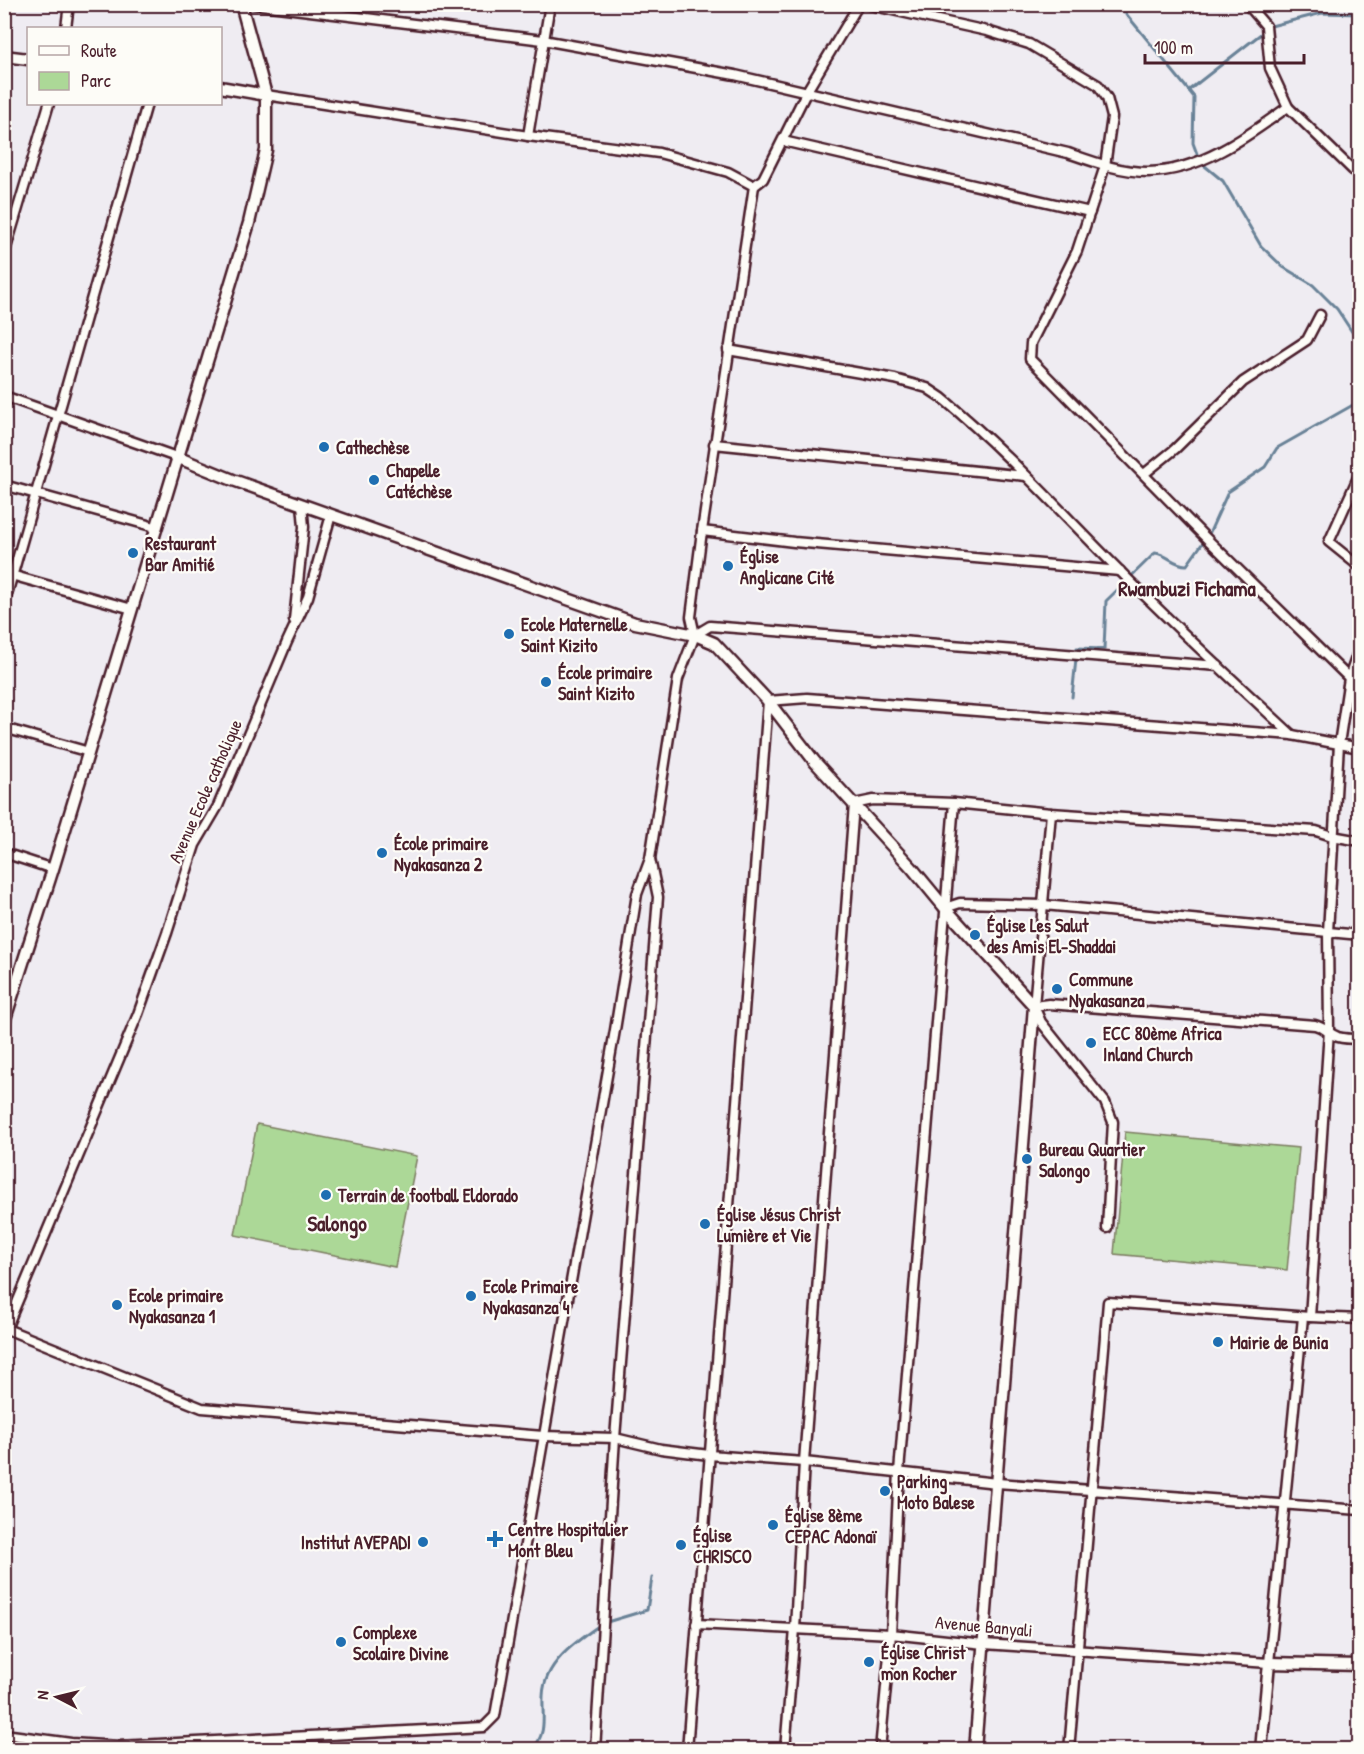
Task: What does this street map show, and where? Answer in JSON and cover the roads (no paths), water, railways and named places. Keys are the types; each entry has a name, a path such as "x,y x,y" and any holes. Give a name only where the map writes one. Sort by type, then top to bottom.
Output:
{"street":[{"path":"66,27 69,4"},
{"path":"4,1022 7,1000 53,869 155,527 179,458 249,223 266,150 266,95 241,4"},
{"path":"253,4 543,40 735,75 1068,153 1105,166 1146,172 1171,170 1239,142 1288,107"},
{"path":"528,136 550,4"},
{"path":"4,1734 71,1743 119,1746 484,1727 495,1716 614,1042 637,894 650,859 678,679 695,635 691,618 702,531 754,186 763,179 807,91 859,4"},
{"path":"865,4 987,31 1029,44 1098,85 1107,98 1112,117 1105,166 1077,251 1031,343 1030,359 1348,682 1359,689"},
{"path":"1247,4 1266,26 1270,68 1288,107 1359,177"},
{"path":"4,57 27,59"},
{"path":"222,87 528,136 659,153 728,172 754,186"},
{"path":"4,255 49,105"},
{"path":"4,605 8,574 60,416 147,105"},
{"path":"783,141 1090,212"},
{"path":"1144,474 1176,449 1243,382 1307,340 1320,315"},
{"path":"728,350 895,380 927,388 942,398 1026,476 1125,576 1292,735"},
{"path":"4,396 635,623 695,635 714,643 768,701 815,762 1034,1006 1041,1022 1105,1102 1113,1122 1107,1228"},
{"path":"714,444 1026,476"},
{"path":"1359,473 1329,542 1359,567"},
{"path":"4,485 155,527"},
{"path":"294,628 304,527 302,504"},
{"name":"Avenue Ecole catholique","path":"5,1329 138,1014 195,845 218,806 308,597 331,514"},
{"path":"702,531 794,543 1125,576"},
{"path":"8,574 132,609"},
{"path":"695,635 710,626 1218,666"},
{"path":"1261,1749 1284,1504 1306,1317 1329,1030 1328,932 1339,744 1348,682 1359,646"},
{"path":"768,701 807,698 1292,735 1359,748"},
{"path":"687,1749 768,701"},
{"path":"4,728 89,752"},
{"path":"854,804 873,800 954,803 1052,813 1316,831 1359,841"},
{"path":"880,1749 891,1634 899,1472 954,803"},
{"path":"785,1749 795,1629 804,1462 854,804"},
{"path":"975,1749 1034,1006 1052,813"},
{"path":"4,853 53,869"},
{"path":"596,1749 615,1438 658,897 650,859"},
{"path":"945,908 960,903 1044,905 1359,934"},
{"path":"1034,1006 1049,1004 1315,1025 1341,1038 1359,1039"},
{"path":"1069,1749 1108,1302 1359,1319"},
{"path":"5,1329 202,1408 543,1436 615,1438 661,1449 709,1455 804,1462 997,1483 1359,1510"},
{"name":"Avenue Banyali","path":"696,1624 891,1634 984,1644 1269,1663"},
{"path":"1269,1663 1359,1665"}],"waterway":[{"path":"1118,4 1194,97 1193,143 1200,162 1223,181 1261,246 1283,267 1313,285 1337,309 1360,344"},
{"path":"1189,90 1271,26 1322,13 1360,14"},
{"path":"1077,648 1104,649 1106,601 1155,553 1179,564 1187,565 1209,534 1228,492 1265,467 1277,448 1360,401"},
{"path":"1072,697 1076,659"},
{"path":"607,1622 647,1610 652,1578"},
{"path":"532,1750 542,1731 543,1696 554,1664 570,1647 597,1627"}],"place":[{"name":"Cathechèse","path":"324,447"},
{"name":"Chapelle Catéchèse","path":"374,480"},
{"name":"Restaurant Bar Amitié","path":"133,553"},
{"name":"Église Anglicane Cité","path":"728,566"},
{"name":"Ecole Maternelle Saint Kizito","path":"509,634"},
{"name":"École primaire Saint Kizito","path":"546,682"},
{"name":"École primaire Nyakasanza 2","path":"382,853"},
{"name":"Église Les Salut des Amis El-Shaddai","path":"975,935"},
{"name":"Commune Nyakasanza","path":"1057,989"},
{"name":"ECC 80ème Africa Inland Church","path":"1091,1043"},
{"name":"Bureau Quartier Salongo","path":"1027,1159"},
{"name":"Terrain de football Eldorado","path":"326,1195"},
{"name":"Église Jésus Christ Lumière et Vie","path":"705,1224"},
{"name":"Ecole Primaire Nyakasanza 4","path":"471,1296"},
{"name":"Ecole primaire Nyakasanza 1","path":"117,1305"},
{"name":"Mairie de Bunia","path":"1218,1342"},
{"name":"Parking Moto Balese","path":"885,1491"},
{"name":"Église 8ème CEPAC Adonaï","path":"773,1525"},
{"name":"Centre Hospitalier Mont Bleu","path":"495,1539"},
{"name":"Institut AVEPADI","path":"423,1542"},
{"name":"Église CHRISCO","path":"681,1545"},
{"name":"Complexe Scolaire Divine","path":"341,1642"},
{"name":"Église Christ mon Rocher","path":"869,1662"}],"district":[{"name":"Rwambuzi Fichama","path":"1187,588"},
{"name":"Salongo","path":"337,1223"}]}
